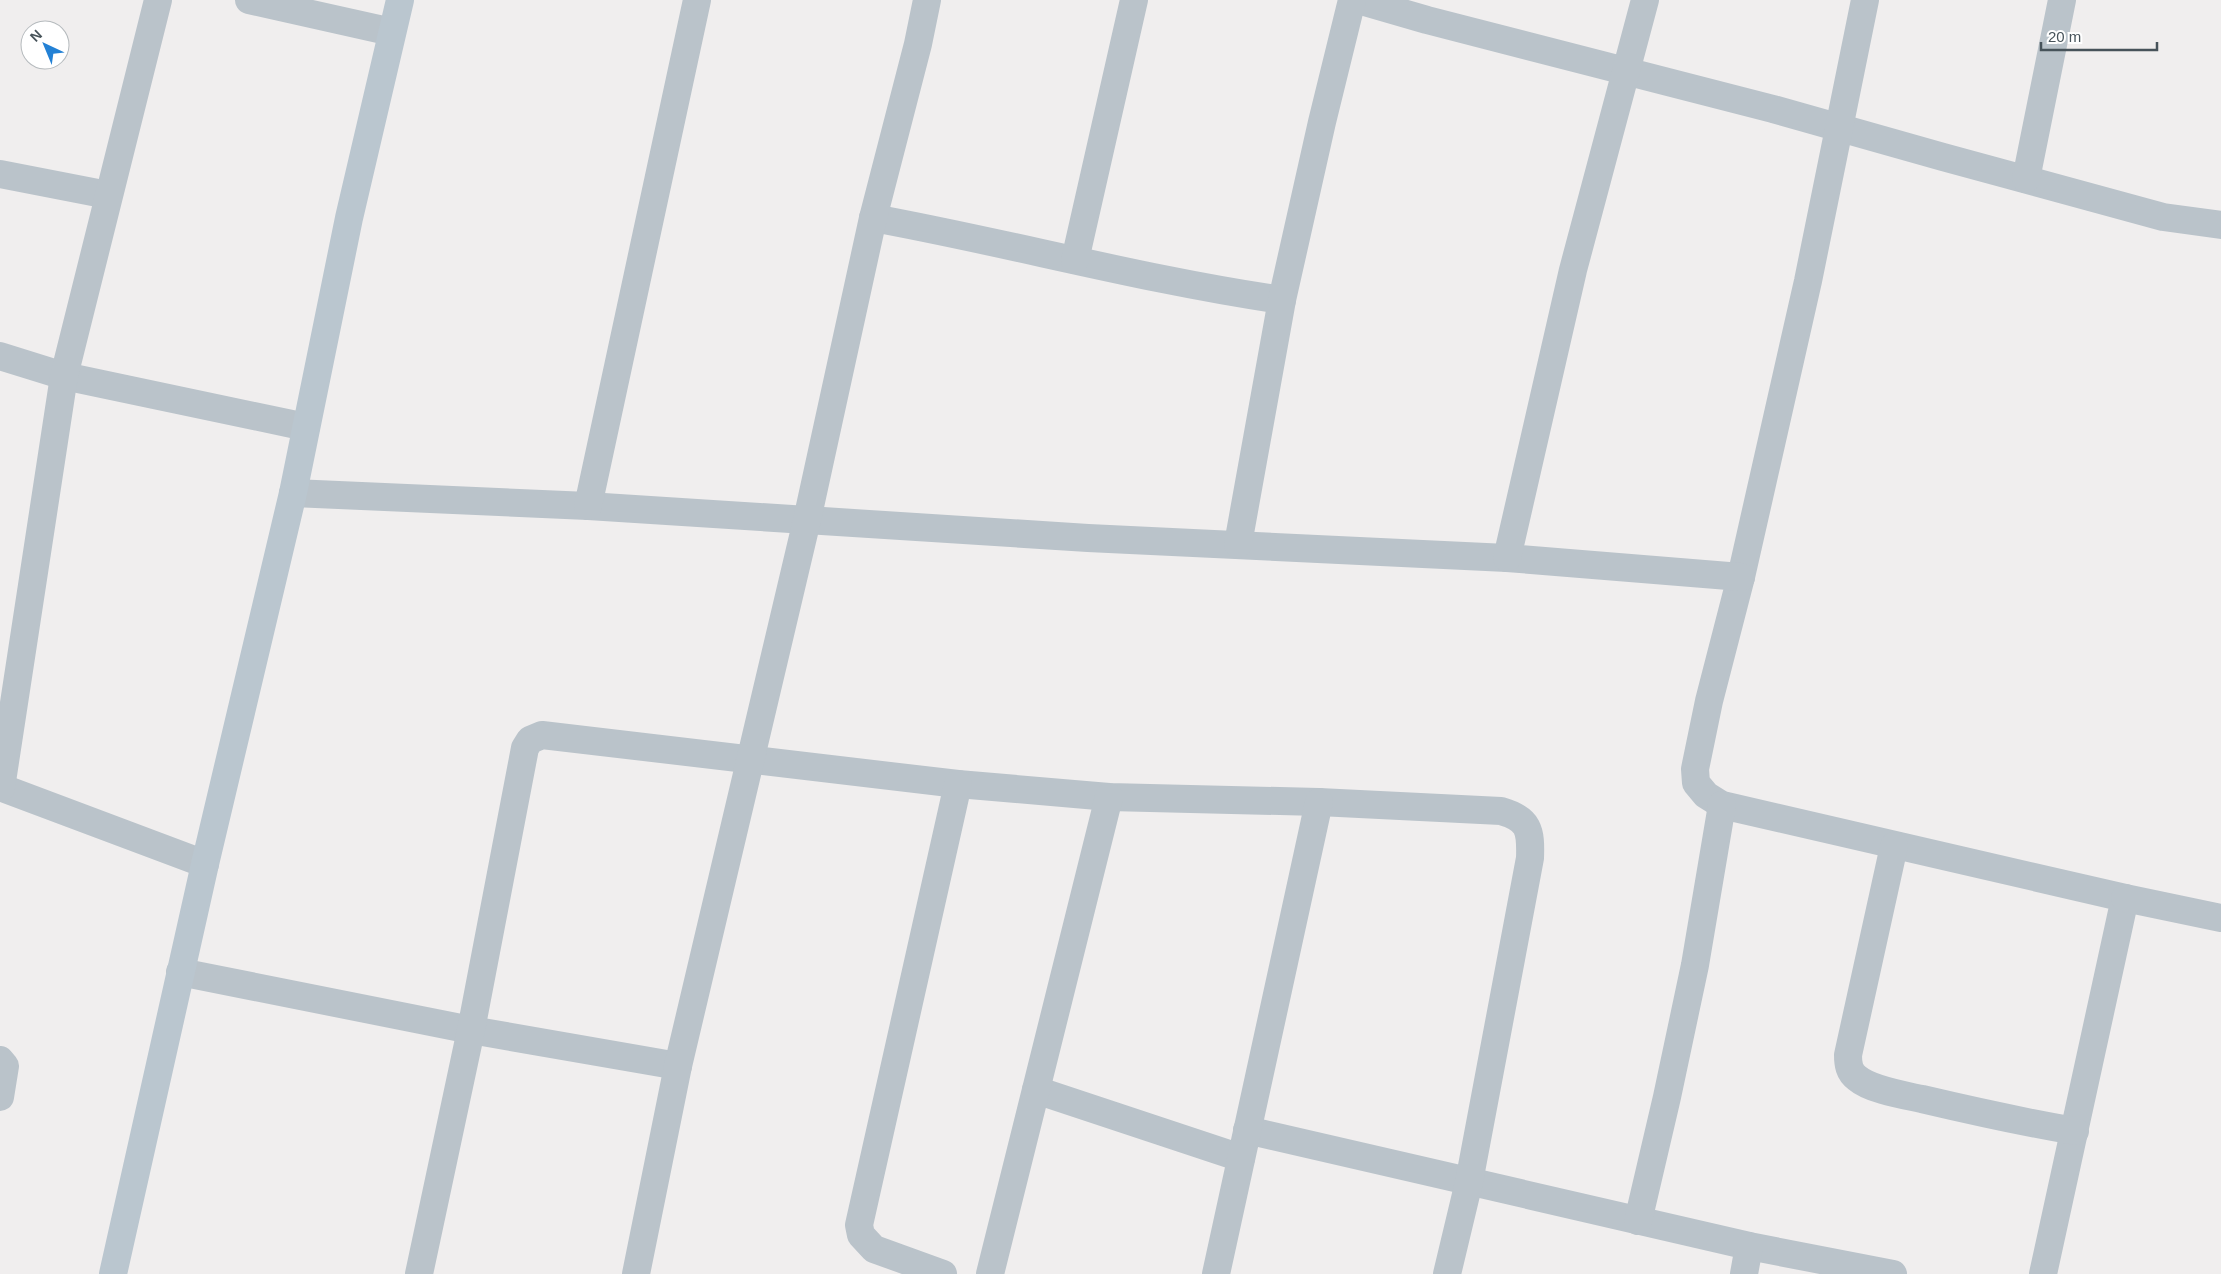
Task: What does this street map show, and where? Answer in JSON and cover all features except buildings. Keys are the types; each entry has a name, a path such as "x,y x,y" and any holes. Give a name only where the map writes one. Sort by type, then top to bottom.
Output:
{"main road":[{"path":"113,1274 180,972 293,493 349,218 400,0"}],"street":[{"path":"158,0 64,376 0,788 205,864"},
{"path":"249,0 392,32"},
{"path":"588,506 697,0"},
{"path":"636,1274 678,1066 806,520 874,218 918,44 927,0"},
{"path":"1075,260 1134,0"},
{"path":"1238,544 1282,300 1352,0"},
{"path":"1358,0 1427,20 1838,126 1942,158 2163,217 2221,225"},
{"path":"1507,558 1573,270 1645,0"},
{"path":"1865,0 1808,281 1741,576 1709,701 1695,769 1696,784 1706,795 1722,805 1894,846 2221,918"},
{"path":"2026,179 2062,0"},
{"path":"0,174 108,195"},
{"path":"874,218 1142,276 1213,290 1282,300"},
{"path":"0,356 64,376 306,427"},
{"path":"293,493 588,506 1088,538 1507,558 1741,576"},
{"path":"419,1274 471,1030 525,748 530,740 536,736 554,736 958,784 1109,798 1319,802 1500,811 1518,818 1526,826 1530,843 1530,858 1468,1182 1447,1274"},
{"path":"943,1274 874,1249 861,1235 859,1224 958,784"},
{"path":"990,1274 1109,798"},
{"path":"1216,1274 1319,802"},
{"path":"1638,1221 1695,965 1722,805"},
{"path":"1894,846 1848,1055 1851,1073 1866,1083 1902,1095 1989,1115 2075,1131"},
{"path":"2043,1274 2125,898"},
{"path":"180,972 471,1030 678,1066"},
{"path":"0,1060 5,1066 0,1098"},
{"path":"1036,1090 1241,1158"},
{"path":"1248,1130 1749,1246 1893,1274"},
{"path":"1744,1274 1749,1246"}]}
